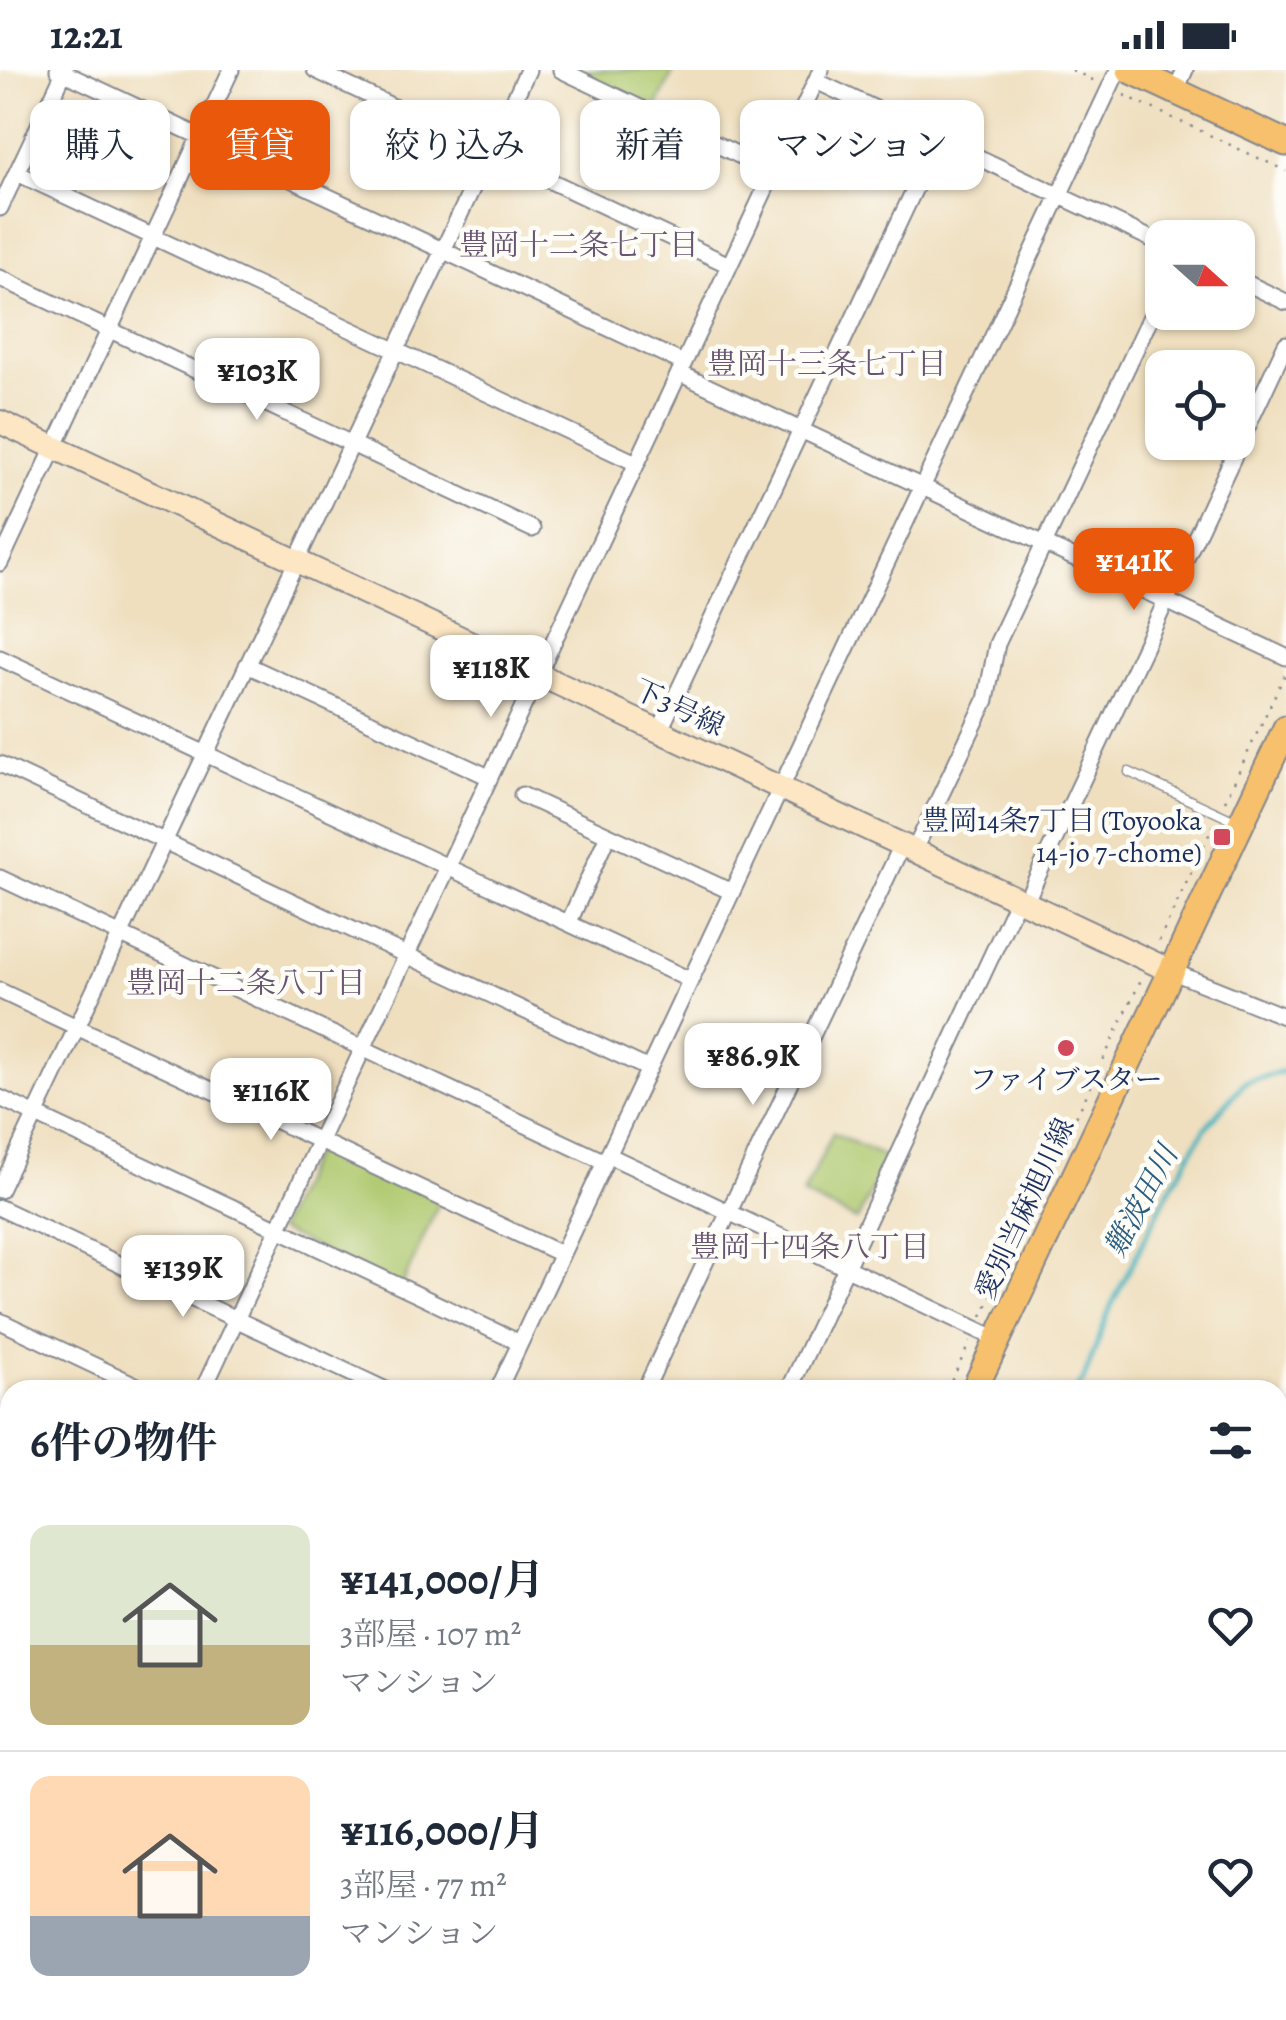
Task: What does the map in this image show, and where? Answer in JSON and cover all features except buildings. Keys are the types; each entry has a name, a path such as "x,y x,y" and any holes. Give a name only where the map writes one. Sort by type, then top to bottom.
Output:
{"main road":[{"path":"1130,70 1180,81 1286,143"},
{"name":"愛別当麻旭川線","path":"976,1380 986,1334 1160,966 1230,819 1286,728"}],"street":[{"path":"217,100 231,70"},
{"path":"315,70 378,100"},
{"path":"513,100 528,70"},
{"path":"561,70 740,156"},
{"path":"503,1380 1118,70"},
{"path":"0,208 62,71 190,133"},
{"path":"805,100 816,74 866,100"},
{"path":"2,554 190,156"},
{"path":"984,158 1145,236"},
{"path":"17,173 636,463"},
{"path":"560,186 730,265"},
{"path":"312,190 802,429 1286,657"},
{"path":"0,1190 470,190"},
{"path":"208,1380 765,190"},
{"path":"659,732 913,190"},
{"path":"0,278 532,530"},
{"path":"1255,287 1286,302"},
{"path":"650,1380 908,848 986,700 997,644 1145,329"},
{"path":"794,1380 1286,344"},
{"name":"下3号線","path":"0,422 1160,966"},
{"path":"0,658 690,980"},
{"path":"247,665 489,778"},
{"path":"0,764 648,1069"},
{"path":"522,794 732,892"},
{"path":"568,922 608,834"},
{"path":"0,878 362,1049 729,1211 986,1334"},
{"path":"1160,966 1286,1018"},
{"path":"0,990 561,1254"},
{"path":"0,1098 520,1343"},
{"path":"0,1208 365,1380"},
{"path":"0,1321 125,1380"}],"lane":[{"path":"1129,772 1230,819"}],"path":[{"path":"1072,70 1286,171"},
{"path":"954,1380 986,1334 1230,819 1286,672"}],"green space":[{"path":"561,70 674,70 660,100 624,100"},
{"path":"833,1133 887,1158 857,1220 803,1195"},
{"path":"319,1141 441,1198 401,1288 278,1230"}],"waterway":[{"name":"難波田川","path":"1083,1380 1111,1306 1168,1192 1206,1127 1245,1082 1286,1071"}],"place":[{"name":"豊岡14条7丁目 (Toyooka 14-jo 7-chome)","path":"1222,837"},
{"name":"ファイブスター","path":"1066,1048"}],"district":[{"name":"豊岡十二条七丁目","path":"579,245"},
{"name":"豊岡十三条七丁目","path":"827,364"},
{"name":"豊岡十二条八丁目","path":"246,983"},
{"name":"豊岡十四条八丁目","path":"810,1247"}]}
